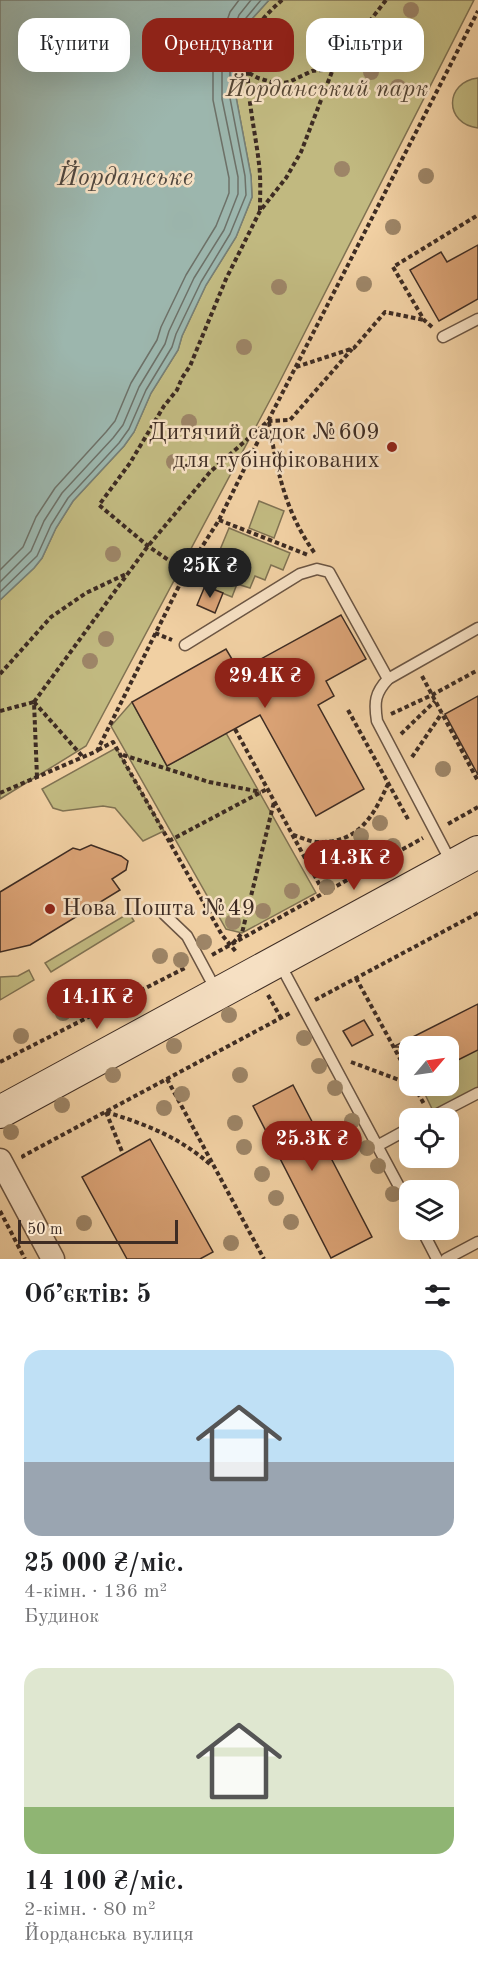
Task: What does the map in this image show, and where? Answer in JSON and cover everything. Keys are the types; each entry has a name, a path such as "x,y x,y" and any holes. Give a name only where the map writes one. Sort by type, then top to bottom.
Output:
{"main road":[{"path":"0,1112 465,859"}],"street":[{"path":"0,1160 53,1259"}],"lane":[{"path":"443,338 478,319"},
{"path":"185,645 300,574 316,569 329,572 388,679"},
{"path":"465,859 435,831 377,721 375,707 378,690 388,679 478,628"},
{"path":"164,914 187,936 218,993"},
{"path":"279,961 399,1187"},
{"path":"448,1108 478,1092"},
{"path":"377,1146 399,1134"},
{"path":"427,1240 437,1259"},
{"path":"446,1259 478,1242"}],"path":[{"path":"260,211 261,185 248,73 250,50 254,34 267,14 282,0"},
{"path":"372,18 386,0"},
{"path":"97,751 186,572 219,520 478,11"},
{"path":"248,73 277,84 289,82 310,72"},
{"path":"186,572 148,546 99,505 130,463 177,390 197,353 213,308 260,211 286,178 301,152 332,72"},
{"path":"443,338 424,320 393,267 478,215"},
{"path":"37,777 34,702 148,546 210,472 268,421 290,420 385,312 424,320"},
{"path":"295,367 354,348"},
{"path":"219,520 320,559 302,535 284,496 275,463 268,421"},
{"path":"0,674 51,617 86,593 127,574"},
{"path":"377,721 478,670"},
{"path":"432,695 478,781"},
{"path":"389,745 435,701"},
{"path":"0,711 34,702"},
{"path":"34,702 83,757"},
{"path":"348,710 420,840"},
{"path":"403,771 442,713"},
{"path":"235,729 324,893"},
{"path":"0,793 113,742 222,934"},
{"path":"122,755 209,782 261,792"},
{"path":"292,834 314,842 338,839 362,828 376,809 388,783"},
{"path":"169,841 267,789"},
{"path":"230,946 242,933 274,802"},
{"path":"0,1062 230,946 478,807"},
{"path":"23,1156 478,913"},
{"path":"356,978 399,1057"},
{"path":"328,1053 399,1080"},
{"path":"167,1080 263,1258"},
{"path":"106,1112 123,1154"},
{"path":"106,1112 156,1128 193,1149 215,1169"},
{"path":"0,1211 26,1259"}],"green space":[{"name":"Йорданський парк","path":"269,0 474,0 277,387 86,746 0,799 0,600 42,558 56,528 73,501 134,432 151,393 178,350 182,336 206,285 236,237 252,197 251,176 236,97 236,72 294,72 294,18 253,18"},
{"path":"478,78 478,128 467,125 459,119 452,103 459,87 467,81"},
{"path":"259,501 284,511 274,538 249,528"},
{"path":"229,528 290,553 283,570 271,565 265,580 255,576 250,588 237,584 232,597 205,586"},
{"path":"132,702 167,766 226,733 316,893 242,933 226,929 111,726"},
{"path":"116,748 164,831 143,841 115,808 103,806 63,811 53,808 42,789"},
{"path":"129,913 134,921 51,972 45,963"},
{"path":"29,970 34,980 0,1000 0,977 18,976"},
{"path":"478,1038 478,1090 447,1108 432,1108 426,1096 459,1096 459,1048"}],"water":[{"name":"Йорданське","path":"0,0 269,0 253,18 142,18 142,72 236,72 236,97 251,176 252,197 236,237 206,285 182,336 178,350 151,393 134,432 73,501 56,528 42,558 0,600"}],"building":[{"path":"478,245 478,299 439,321 410,270 441,252 447,262"},
{"path":"205,586 223,593 215,613 197,605"},
{"path":"341,615 366,659 326,681 334,696 318,705 364,789 316,816 260,715 167,766 132,702 226,649 239,671"},
{"path":"478,696 478,775 445,714"},
{"path":"91,845 121,856 128,861 126,870 112,879 120,890 30,945 0,952 0,892 73,848 80,850"},
{"path":"478,1004 478,1050 459,1060 459,1036 415,1036"},
{"path":"364,1020 373,1035 352,1046 343,1031"},
{"path":"293,1085 372,1237 331,1258 253,1106"},
{"path":"150,1139 213,1252 200,1259 127,1259 82,1177"}],"place":[{"name":"Дитячий садок №609 для тубінфікованих","path":"392,447"},
{"name":"Нова Пошта №49","path":"50,909"}]}
